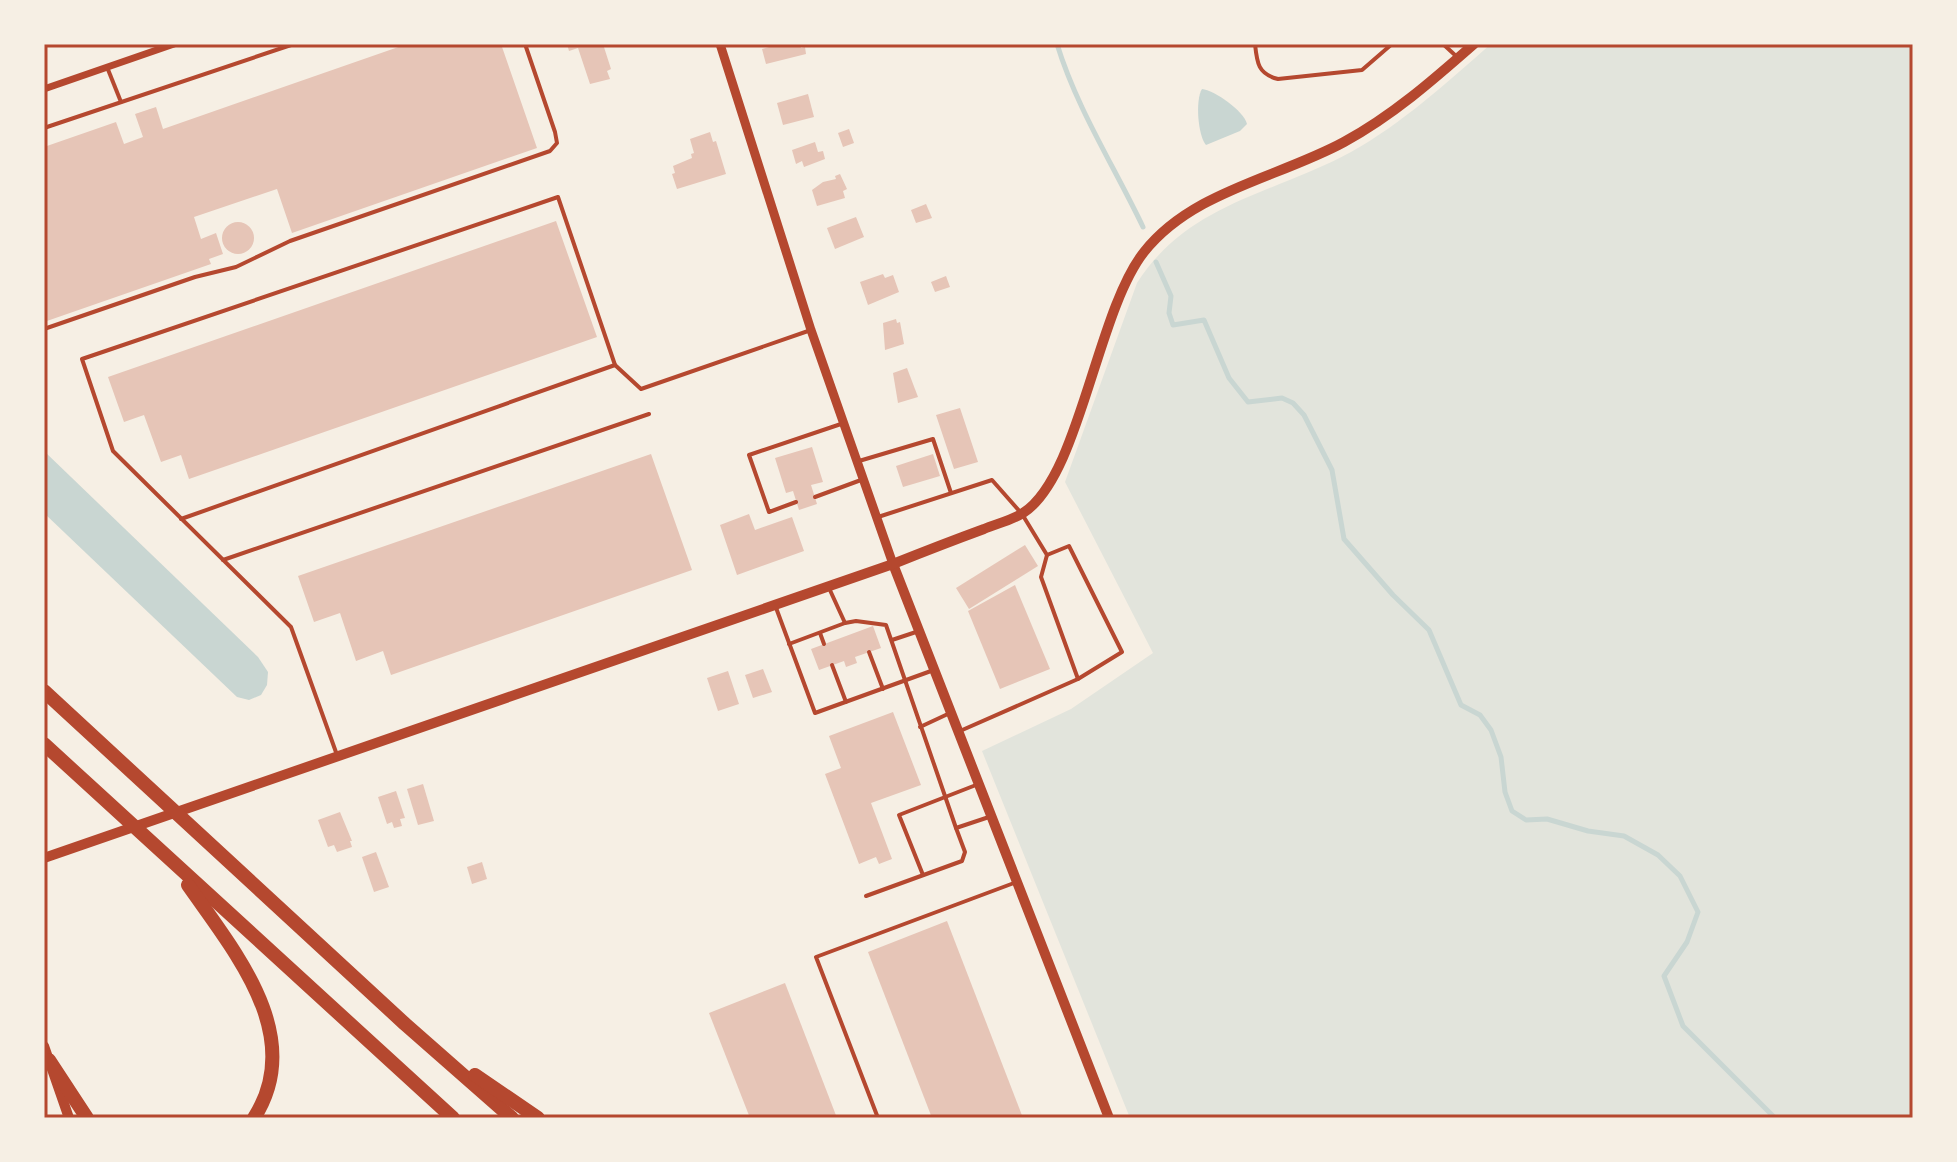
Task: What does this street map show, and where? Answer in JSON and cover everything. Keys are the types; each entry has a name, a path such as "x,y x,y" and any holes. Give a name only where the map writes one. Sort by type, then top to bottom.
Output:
{"highway":[{"path":"44,691 512,1118"},
{"path":"44,744 453,1118"},
{"path":"172,862 236,956 267,1016 272,1045 272,1072 265,1100 254,1118"},
{"path":"424,1040 538,1118"},
{"path":"46,1053 87,1118"}],"main road":[{"path":"44,858 893,564 1022,514 1044,492 1063,457 1115,307 1128,277 1144,252 1168,228 1203,205 1316,156 1378,121 1474,44"},
{"path":"893,564 1109,1118"},
{"path":"46,1053 69,1118"}],"street":[{"path":"44,89 174,44"},
{"path":"720,44 811,330 893,564"}],"lane":[{"path":"44,128 292,44"},
{"path":"44,329 195,277 236,267 290,241 550,151 557,143 555,132 525,44"},
{"path":"1255,44 1260,71 1278,79 1362,70 1392,44"},
{"path":"1443,44 1458,58"},
{"path":"107,67 121,102"},
{"path":"338,758 291,627 113,451 82,359 558,197 615,365 641,389 811,330"},
{"path":"181,519 615,365"},
{"path":"223,560 649,414"},
{"path":"796,502 769,512 749,455 843,423"},
{"path":"857,462 933,439 951,493"},
{"path":"815,497 863,479"},
{"path":"876,517 992,480 1022,514 1047,555 1041,577 1078,679"},
{"path":"958,732 1078,679 1122,652 1069,546 1047,555"},
{"path":"828,586 845,623"},
{"path":"775,605 815,713 934,670"},
{"path":"789,644 845,623 856,621 886,625 956,828 965,858 866,896"},
{"path":"856,621 861,631"},
{"path":"892,640 918,631"},
{"path":"820,633 824,644"},
{"path":"869,652 883,689"},
{"path":"832,665 846,702"},
{"path":"920,727 950,713"},
{"path":"923,875 899,815 978,785"},
{"path":"956,828 991,816"},
{"path":"878,1118 816,957 1017,882"}],"shaded area":[{"path":"1491,44 1913,44 1913,1118 1130,1118 982,751 1071,709 1153,653 1065,482 1137,283 1158,256 1207,217 1370,141 1424,102"},
{"path":"1202,89 1228,102 1247,124 1240,131 1206,145 1198,118"},
{"path":"44,451 258,657 268,672 267,685 261,695 249,700 237,697 44,513"}],"building":[{"path":"407,44 501,44 537,148 292,233 277,189 194,217 201,239 216,233 223,254 209,259 211,264 44,322 44,147 116,122 124,144 143,137 135,114 156,107 163,129"},
{"path":"567,44 603,44 611,69 607,71 610,79 590,84 578,48 569,51"},
{"path":"780,44 800,44 801,48 805,47 806,54 766,64 762,49"},
{"path":"808,94 814,117 783,125 777,103"},
{"path":"849,129 854,143 843,147 838,133"},
{"path":"710,132 713,142 716,141 726,174 677,189 673,166 692,158 691,154 694,153 690,139"},
{"path":"815,142 818,152 823,151 825,159 804,167 802,161 796,164 792,150"},
{"path":"840,174 847,189 843,191 845,198 817,206 812,190"},
{"path":"926,204 932,218 916,223 911,210"},
{"path":"856,217 864,237 835,249 827,228"},
{"path":"556,221 597,337 189,479 181,455 161,462 144,415 124,422 108,377"},
{"path":"238,222 250,226 254,238 250,250 238,254 226,250 222,238 226,226"},
{"path":"883,274 885,278 893,275 899,292 868,305 860,282"},
{"path":"946,276 950,287 935,292 931,282"},
{"path":"896,319 897,323 900,322 904,344 885,350 883,323"},
{"path":"907,368 918,397 898,403 893,373"},
{"path":"960,408 978,462 954,469 936,415"},
{"path":"812,447 823,482 811,485 817,504 799,510 793,491 786,493 775,458"},
{"path":"651,454 692,570 391,675 383,651 356,661 340,613 314,622 298,576"},
{"path":"933,454 940,476 903,487 896,466"},
{"path":"749,514 755,530 792,517 804,551 737,575 720,525"},
{"path":"1025,545 1038,566 969,609 956,588"},
{"path":"1015,585 1050,669 1000,689 968,611"},
{"path":"873,626 881,648 855,657 857,663 846,667 844,661 819,670 811,649"},
{"path":"763,669 772,692 753,698 745,675"},
{"path":"728,671 739,704 718,711 707,678"},
{"path":"893,712 921,785 871,803 892,859 879,864 876,857 859,864 825,774 841,768 829,736"},
{"path":"423,784 434,821 418,825 407,789"},
{"path":"396,791 405,818 400,819 402,826 394,828 392,822 387,824 378,797"},
{"path":"340,812 352,847 337,852 334,845 328,847 318,820"},
{"path":"376,852 389,887 374,892 362,857"},
{"path":"482,862 487,879 472,884 467,867"},
{"path":"947,921 1023,1118 932,1118 868,952"},
{"path":"785,983 837,1118 750,1118 709,1013"}],"waterway":[{"path":"1057,44 1085,114 1143,227"},
{"path":"1156,262 1171,296 1169,313 1173,325 1204,320 1229,378 1248,402 1282,398 1293,403 1304,415 1332,470 1344,539 1393,595 1429,630 1461,705 1480,715 1491,730 1501,757 1505,792 1512,811 1526,820 1547,819 1588,831 1624,836 1658,855 1680,876 1698,912 1687,942 1664,976 1683,1026 1775,1118"}]}
